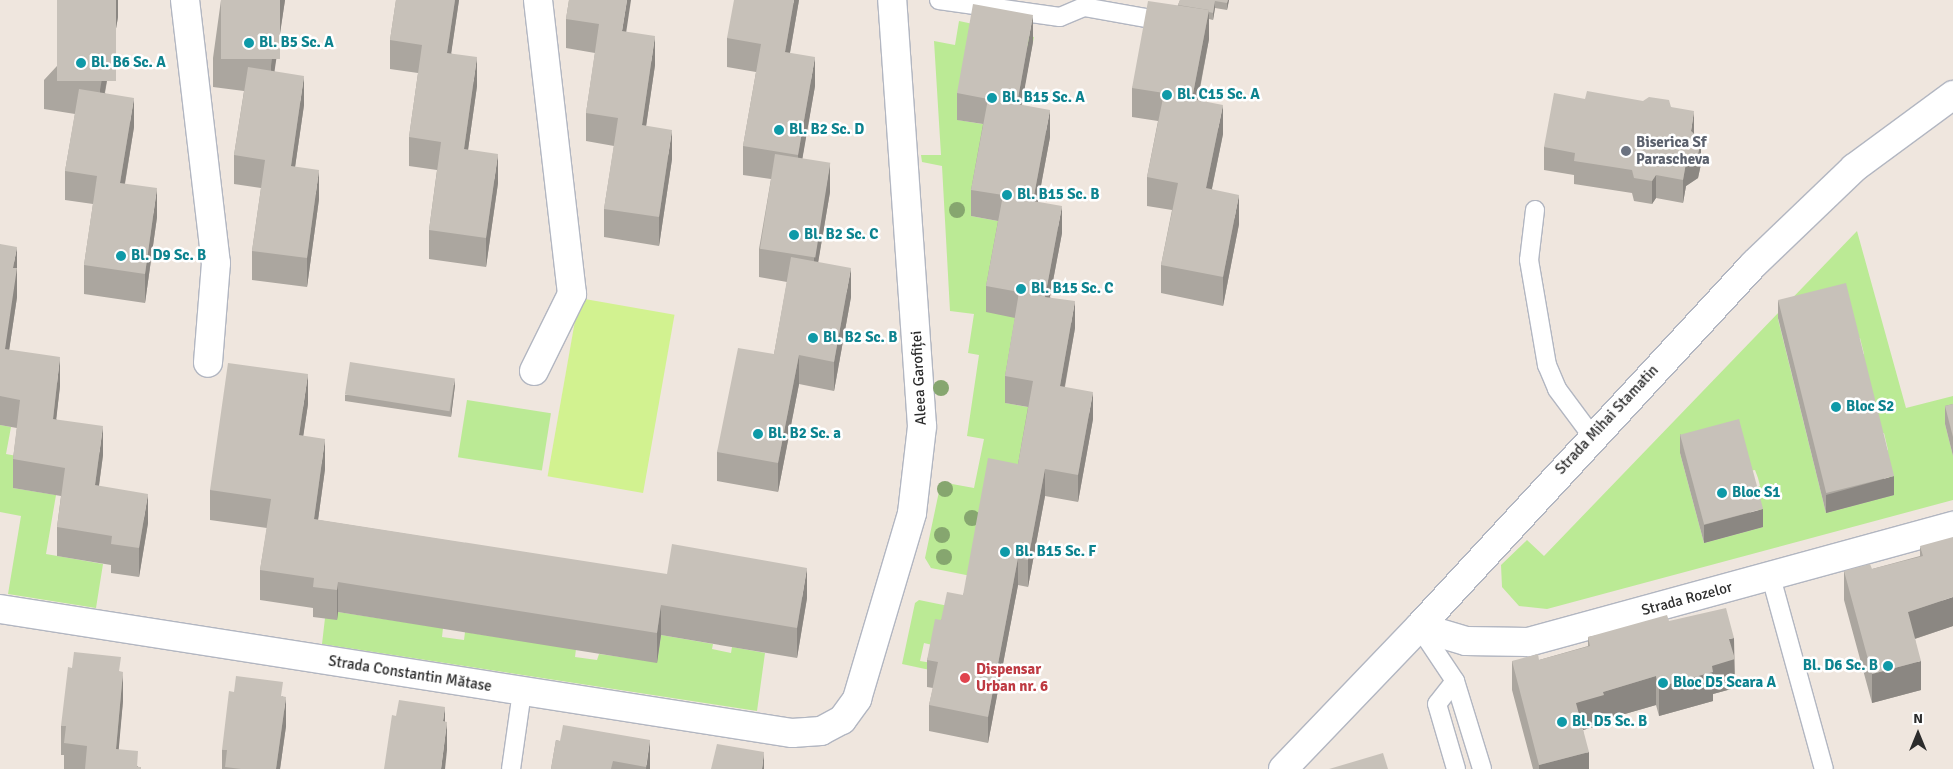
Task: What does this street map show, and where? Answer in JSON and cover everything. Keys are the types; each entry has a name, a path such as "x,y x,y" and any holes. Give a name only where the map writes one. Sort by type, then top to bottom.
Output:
{"street":[{"path":"185,0 216,263 208,363"},
{"path":"534,371 572,294 538,0"},
{"name":"Aleea Garofiței","path":"821,731 842,720 857,699 912,513 922,426 892,0"},
{"name":"Strada Mihai Stamatin","path":"1283,769 1418,627 1592,436 1754,264 1854,168 1953,95"},
{"name":"Strada Rozelor","path":"1418,627 1466,641 1528,642 1953,526"},
{"name":"Strada Constantin Mătase","path":"0,609 792,734 821,731"}],"lane":[{"path":"939,0 1060,18 1084,7 1189,26"},
{"path":"1535,210 1529,260 1548,365 1557,390 1592,436"},
{"path":"1771,577 1824,769"},
{"path":"1418,627 1455,681 1482,769"},
{"path":"1455,681 1437,704 1456,769"},
{"path":"511,769 522,692"}],"green space":[{"path":"959,21 1034,37 1033,42 958,120 988,125 971,216 1003,222 1019,318 1005,403 1033,408 1018,491 971,576 931,568 925,558 941,482 974,488 984,439 967,436 979,355 968,353 974,314 950,311 942,166 922,162 921,155 941,155 934,41 955,45"},
{"path":"1857,231 1906,408 1953,396 1953,422 1945,424 1953,456 1953,500 1547,609 1519,606 1502,587 1501,565 1527,540 1544,556","holes":["1846,301 1856,339 1860,338 1864,354 1859,356 1879,434 1884,433 1888,450 1883,452 1893,495 1826,513 1778,319","1739,437 1748,471 1755,470 1758,478 1760,486 1753,488 1763,527 1704,543 1680,453"]},
{"path":"579,298 675,315 643,493 548,476"},
{"path":"467,400 551,413 542,471 458,457"},
{"path":"0,425 11,427 6,454 17,456 13,488 56,495 46,554 103,564 96,608 8,594 21,516 0,512"},
{"path":"919,600 968,610 941,647 924,643 920,661 932,663 930,670 902,664 915,603"},
{"path":"338,612 443,628 442,637 464,640 465,632 576,649 575,657 597,660 599,654 657,662 661,635 713,644 712,649 731,653 732,647 765,653 757,711 322,644 325,618"}],"building":[{"name":"Bl. B6 Sc. A","path":"57,0 116,0 116,81 57,81"},
{"name":"Bl. B5 Sc. A","path":"221,0 280,0 280,59 221,59"},
{"path":"396,0 455,0 447,53 477,57 464,149 498,154 486,238 429,230 441,142 409,137 422,45 390,40"},
{"path":"569,0 627,0 622,31 655,36 642,125 672,130 659,217 604,209 618,118 586,113 599,24 566,19"},
{"path":"734,0 794,0 785,52 815,57 798,155 743,146 761,44 727,38"},
{"path":"1180,0 1228,0 1227,3 1215,1 1213,13 1209,12 1209,10 1178,5"},
{"path":"1148,1 1209,10 1192,99 1223,105 1206,188 1239,195 1223,277 1161,265 1178,183 1147,177 1164,93 1132,88"},
{"path":"973,4 1033,15 1017,104 1050,110 1033,201 1062,206 1045,297 1075,301 1060,386 1093,392 1078,475 1045,469 1028,560 1018,558 988,717 929,705 938,662 927,660 935,619 941,620 947,592 963,595 988,458 1018,464 1033,381 1005,376 1019,292 986,286 1003,195 971,190 988,99 957,93"},
{"path":"248,67 304,76 291,166 319,170 307,258 252,251 265,160 234,155"},
{"path":"79,89 134,98 120,183 157,188 145,274 84,265 97,176 65,171"},
{"path":"1587,91 1643,101 1649,97 1669,100 1671,107 1694,111 1691,131 1701,141 1698,155 1686,163 1683,180 1656,175 1652,181 1634,178 1632,170 1574,161 1575,153 1544,147 1554,93 1585,99"},
{"name":"Bl. B2 Sc. C","path":"775,154 830,163 815,258 760,249"},
{"path":"0,244 17,247 13,268 17,268 5,349 60,357 53,419 103,426 95,485 148,494 139,548 111,544 112,536 57,527 65,468 13,459 20,400 0,396"},
{"path":"791,257 851,268 834,362 799,355 778,463 717,452 738,348 774,354"},
{"name":"Bloc S2","path":"1846,283 1894,476 1826,493 1778,300"},
{"path":"350,362 455,379 450,411 345,395"},
{"path":"228,363 308,374 299,435 325,439 314,519 667,574 672,544 807,568 797,628 661,605 657,633 338,582 337,590 313,587 314,578 260,570 271,499 210,490"},
{"path":"1953,404 1953,437 1945,406"},
{"name":"Bloc S1","path":"1739,419 1763,509 1704,525 1680,435"},
{"path":"1953,537 1953,597 1908,612 1921,661 1872,674 1844,571 1870,564 1872,569 1923,556 1920,546"},
{"path":"1726,608 1734,638 1729,639 1735,659 1712,666 1713,672 1659,687 1656,676 1603,692 1604,695 1576,703 1589,752 1539,765 1512,661 1538,654 1539,660 1590,646 1588,637 1667,615 1669,621"},
{"path":"74,652 121,657 119,671 123,672 116,749 138,751 137,767 141,767 141,769 85,769 87,746 64,743 66,726 61,726 68,667 72,668"},
{"path":"236,676 283,682 281,696 286,697 276,769 225,767 227,750 222,750 229,691 234,692"},
{"path":"399,700 445,707 443,721 447,722 441,769 384,769 392,715 396,716"},
{"path":"563,725 650,740 646,767 613,761 611,769 551,769 556,740 560,741"},
{"path":"717,744 764,752 762,769 711,769"},
{"path":"1383,753 1388,769 1329,769"}],"place":[{"name":"Bl. B5 Sc. A","path":"249,43"},
{"name":"Bl. B6 Sc. A","path":"81,63"},
{"name":"Bl. C15 Sc. A","path":"1167,95"},
{"name":"Bl. B15 Sc. A","path":"992,98"},
{"name":"Bl. B2 Sc. D","path":"779,130"},
{"name":"Biserica Sf Parascheva","path":"1626,151"},
{"name":"Bl. B15 Sc. B","path":"1007,195"},
{"name":"Bl. B2 Sc. C","path":"794,235"},
{"name":"Bl. D9 Sc. B","path":"121,256"},
{"name":"Bl. B15 Sc. C","path":"1021,289"},
{"name":"Bl. B2 Sc. B","path":"813,338"},
{"name":"Bloc S2","path":"1836,407"},
{"name":"Bl. B2 Sc. a","path":"758,434"},
{"name":"Bloc S1","path":"1722,493"},
{"name":"Bl. B15 Sc. F","path":"1005,552"},
{"name":"Bl. D6 Sc. B","path":"1888,666"},
{"name":"Dispensar Urban nr. 6","path":"965,678"},
{"name":"Bloc D5 Scara A","path":"1663,683"},
{"name":"Bl. D5 Sc. B","path":"1562,722"}]}
